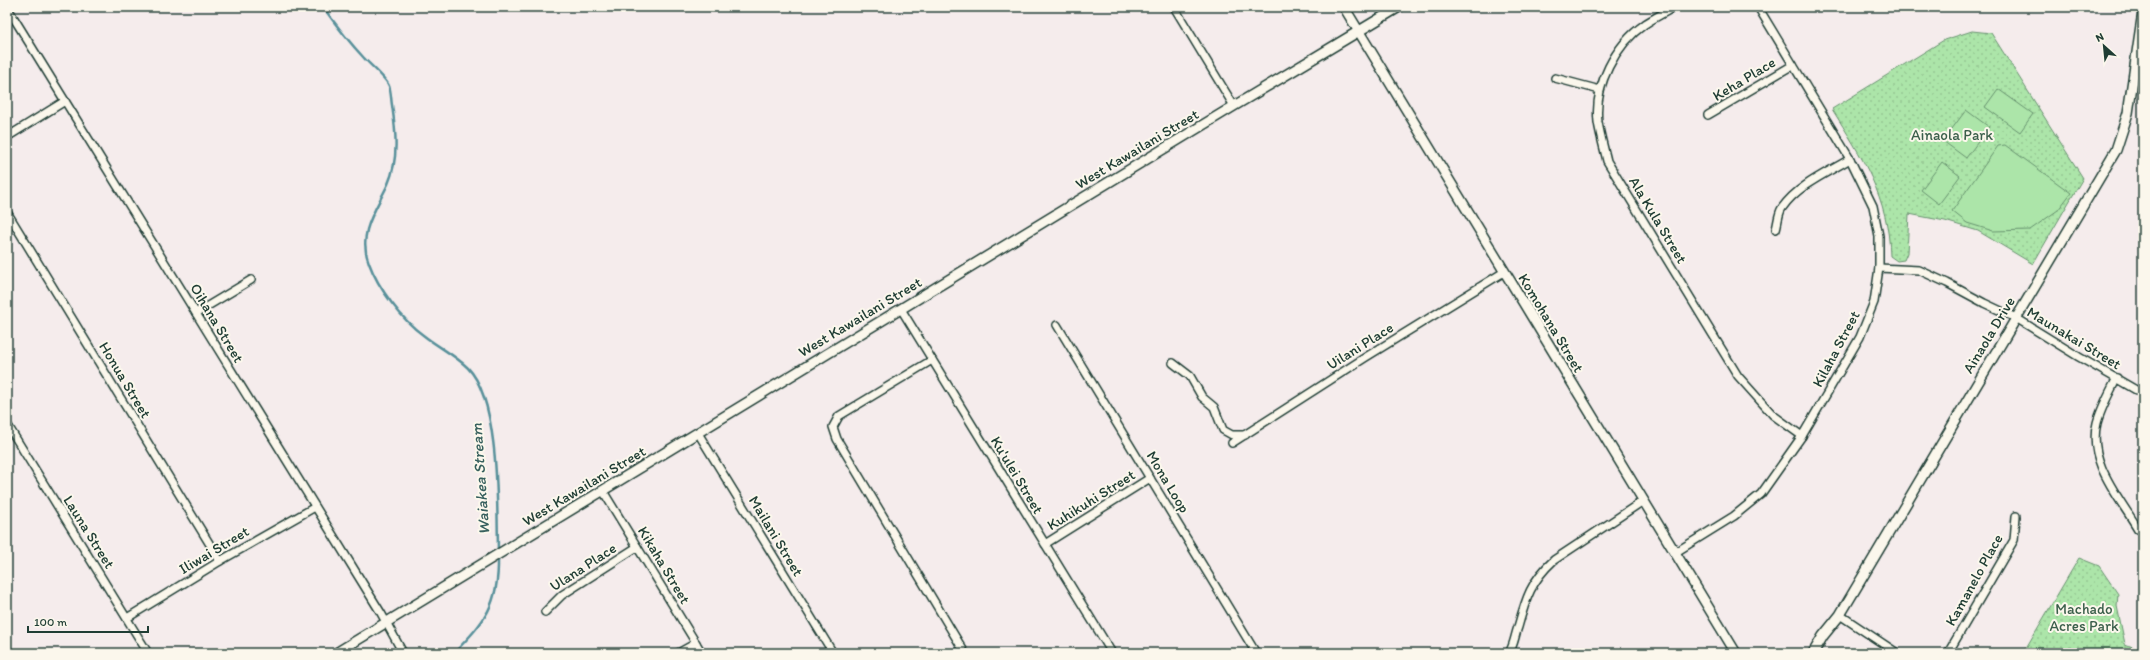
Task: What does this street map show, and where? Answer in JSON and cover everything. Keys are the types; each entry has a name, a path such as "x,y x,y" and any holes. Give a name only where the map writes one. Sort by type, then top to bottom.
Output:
{"street":[{"name":"Oihana Street","path":"7,7 315,507 403,653"},
{"path":"1174,7 1234,106"},
{"name":"Komohana Street","path":"1344,7 1736,653"},
{"name":"West Kawailani Street","path":"336,653 1399,7"},
{"name":"Ala Kula Street","path":"1674,7 1644,25 1622,46 1608,70 1600,90 1598,122 1607,161 1738,376 1773,415 1802,436"},
{"name":"Kilaha Street","path":"1676,552 1734,516 1761,494 1802,436 1860,337 1874,302 1879,268 1879,236 1872,206 1850,159 1758,7"},
{"name":"Ainaola Drive","path":"1813,653 1822,636 1840,615 2116,150 2128,113 2143,12"},
{"name":"Keha Place","path":"1708,115 1793,65"},
{"path":"1555,78 1600,90"},
{"path":"7,137 65,101"},
{"path":"1776,229 1781,210 1796,194 1813,180 1850,159"},
{"name":"Honua Street","path":"7,212 220,561"},
{"name":"Maunakai Street","path":"1879,268 1919,270 1947,282 1984,303 2016,318 2143,394"},
{"name":"Uilani Place","path":"1232,443 1359,361 1504,272"},
{"path":"196,314 251,280"},
{"name":"Ku'ulei Street","path":"901,309 1112,653"},
{"name":"Mona Loop","path":"1057,325 1256,653"},
{"path":"932,360 839,416 833,427 837,439 965,653"},
{"path":"1173,363 1190,376 1202,397 1214,407 1223,430 1232,434 1245,435"},
{"path":"2116,378 2096,425 2095,440 2097,455 2102,469 2138,529"},
{"name":"Launa Street","path":"8,428 148,653"},
{"name":"Mailani Street","path":"698,433 833,653"},
{"name":"Kuhikuhi Street","path":"1045,544 1150,478"},
{"name":"Kikaha Street","path":"603,491 702,653"},
{"path":"1509,653 1528,592 1534,581 1543,570 1554,560 1643,501"},
{"name":"Iliwai Street","path":"127,618 220,561 315,507"},
{"name":"Kamanelo Place","path":"1948,653 2014,540 2016,516"},
{"name":"Ulana Place","path":"545,612 562,595 637,547"},
{"path":"1840,615 1897,653"},
{"path":"678,653 696,643"}],"green space":[{"name":"Ainaola Park","path":"1972,31 1991,33 2083,178 2033,264 1978,231 1945,221 1909,214 1907,253 1904,260 1897,261 1890,256 1885,215 1872,179 1854,144 1832,109 1944,40"},
{"path":"1998,89 2033,114 2020,132 1985,107"},
{"path":"1966,110 1989,127 1966,158 1943,141"},
{"path":"2005,145 2071,193 2058,210 2030,230 1993,231 1967,223 1952,211 1998,146"},
{"path":"1942,162 1960,176 1939,204 1921,190"},
{"name":"Machado Acres Park","path":"2079,558 2099,566 2118,594 2117,606 2125,644 2143,651 2143,653 2023,653"}],"waterway":[{"name":"Waiakea Stream","path":"323,7 353,46 385,79 390,88 396,145 394,165 388,184 370,222 365,242 366,252 378,283 399,312 415,329 463,363 478,383 486,404 495,455 498,551"},
{"name":"Waiakea Stream","path":"454,653 474,631 488,611 496,588 498,558"}]}
